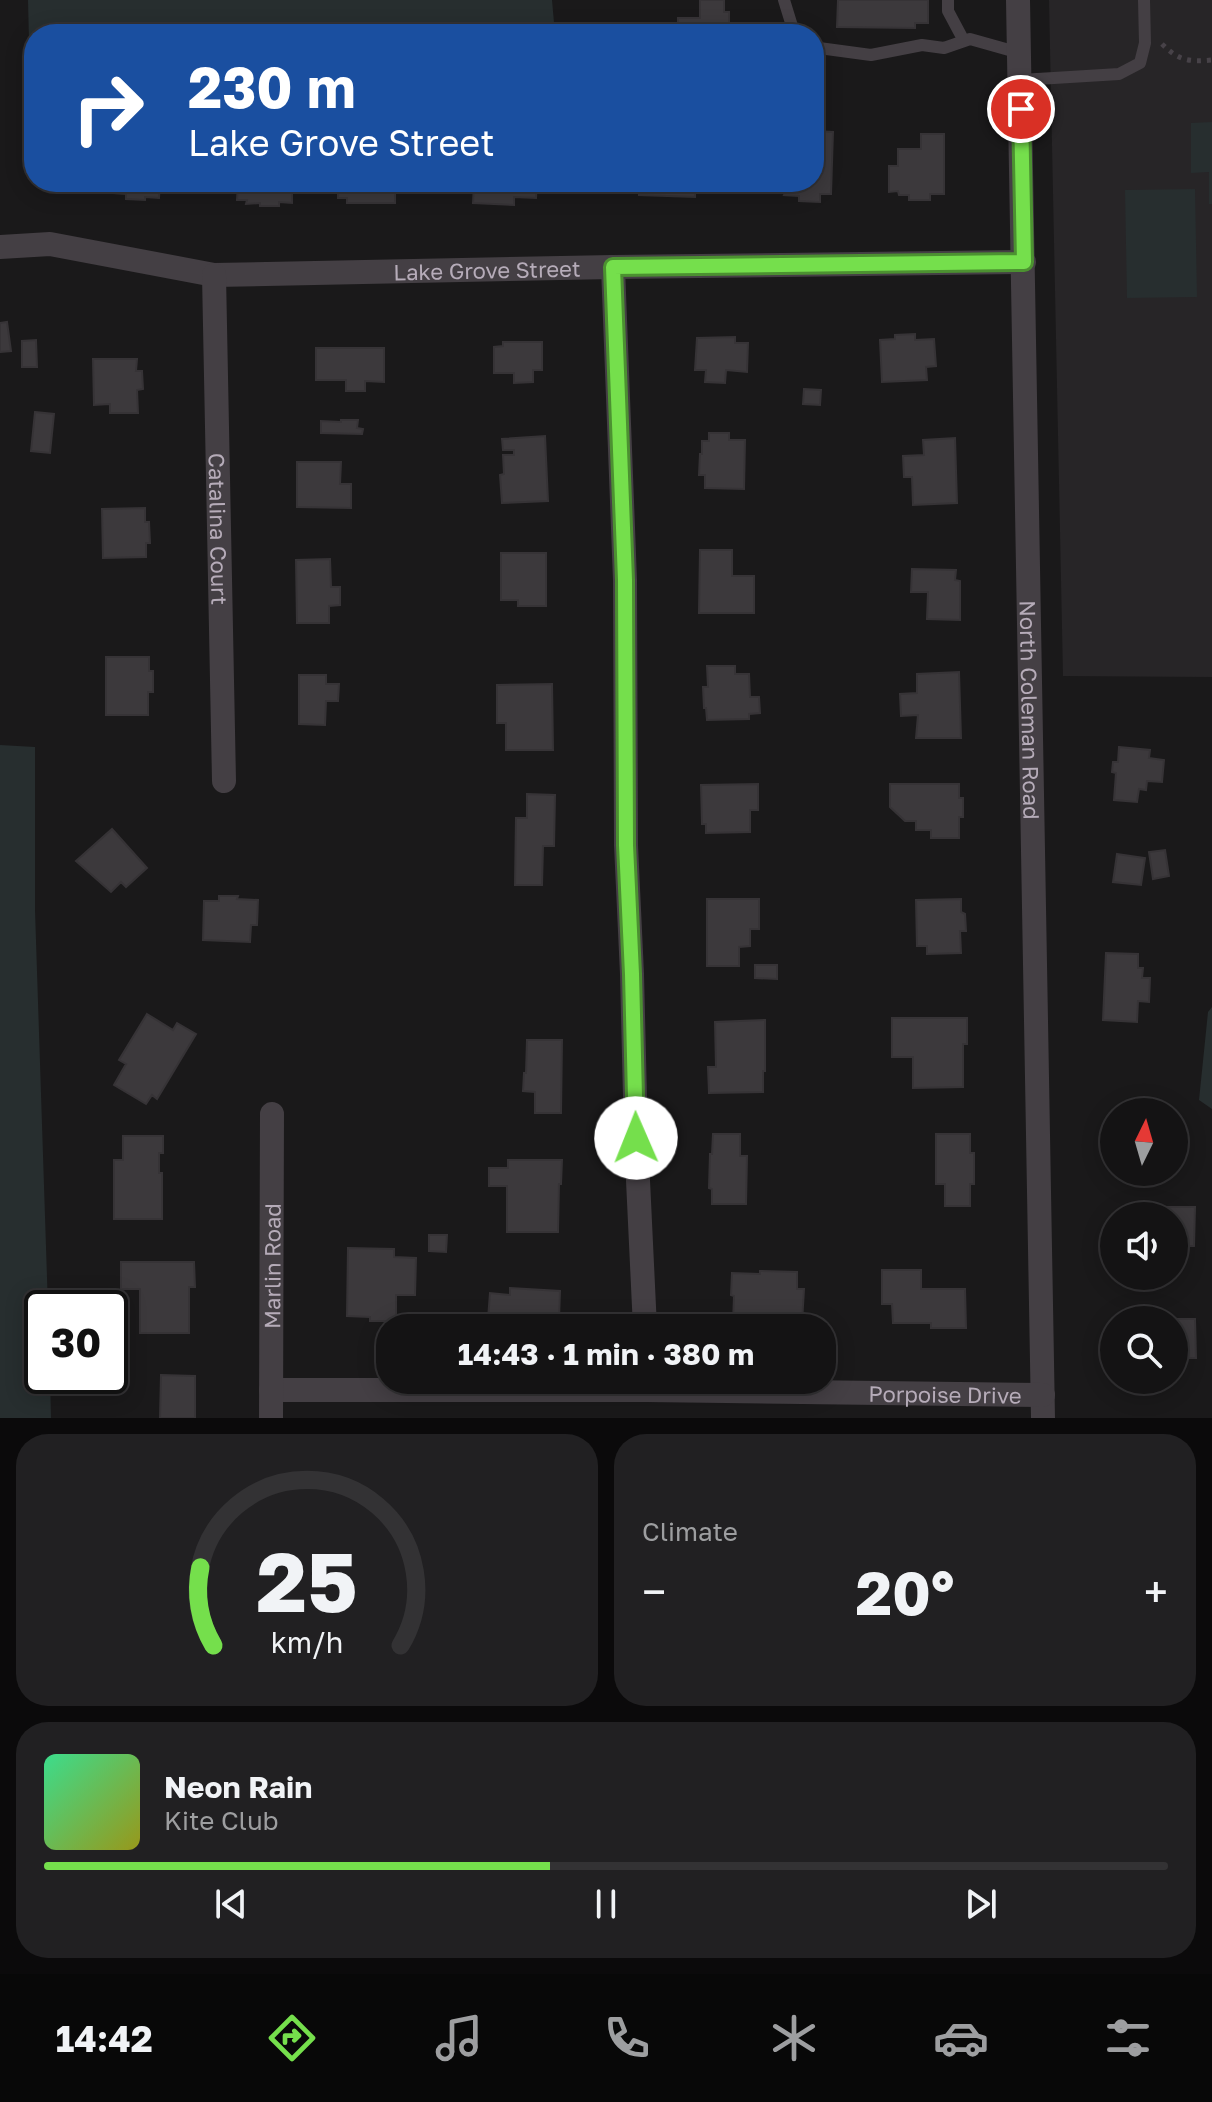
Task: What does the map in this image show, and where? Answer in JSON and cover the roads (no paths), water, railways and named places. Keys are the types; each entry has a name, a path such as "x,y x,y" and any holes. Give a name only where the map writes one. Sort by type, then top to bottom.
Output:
{"street":[{"name":"North Coleman Road","path":"1018,0 1043,1406"},
{"name":"Lake Grove Street","path":"0,247 50,244 214,275 1024,262"},
{"path":"613,267 625,580 626,845 644,1314"},
{"name":"Catalina Court","path":"214,275 224,781"},
{"name":"Marlin Road","path":"271,1418 272,1114"},
{"name":"Porpoise Drive","path":"271,1390 376,1389"},
{"name":"Porpoise Drive","path":"817,1394 1043,1406"}],"lane":[{"path":"784,0 791,24"},
{"path":"948,0 948,11 964,41"},
{"path":"1021,80 1119,74 1140,63 1145,43 1144,0"},
{"path":"824,49 871,55 922,45 944,48 970,39 1020,53"}]}
